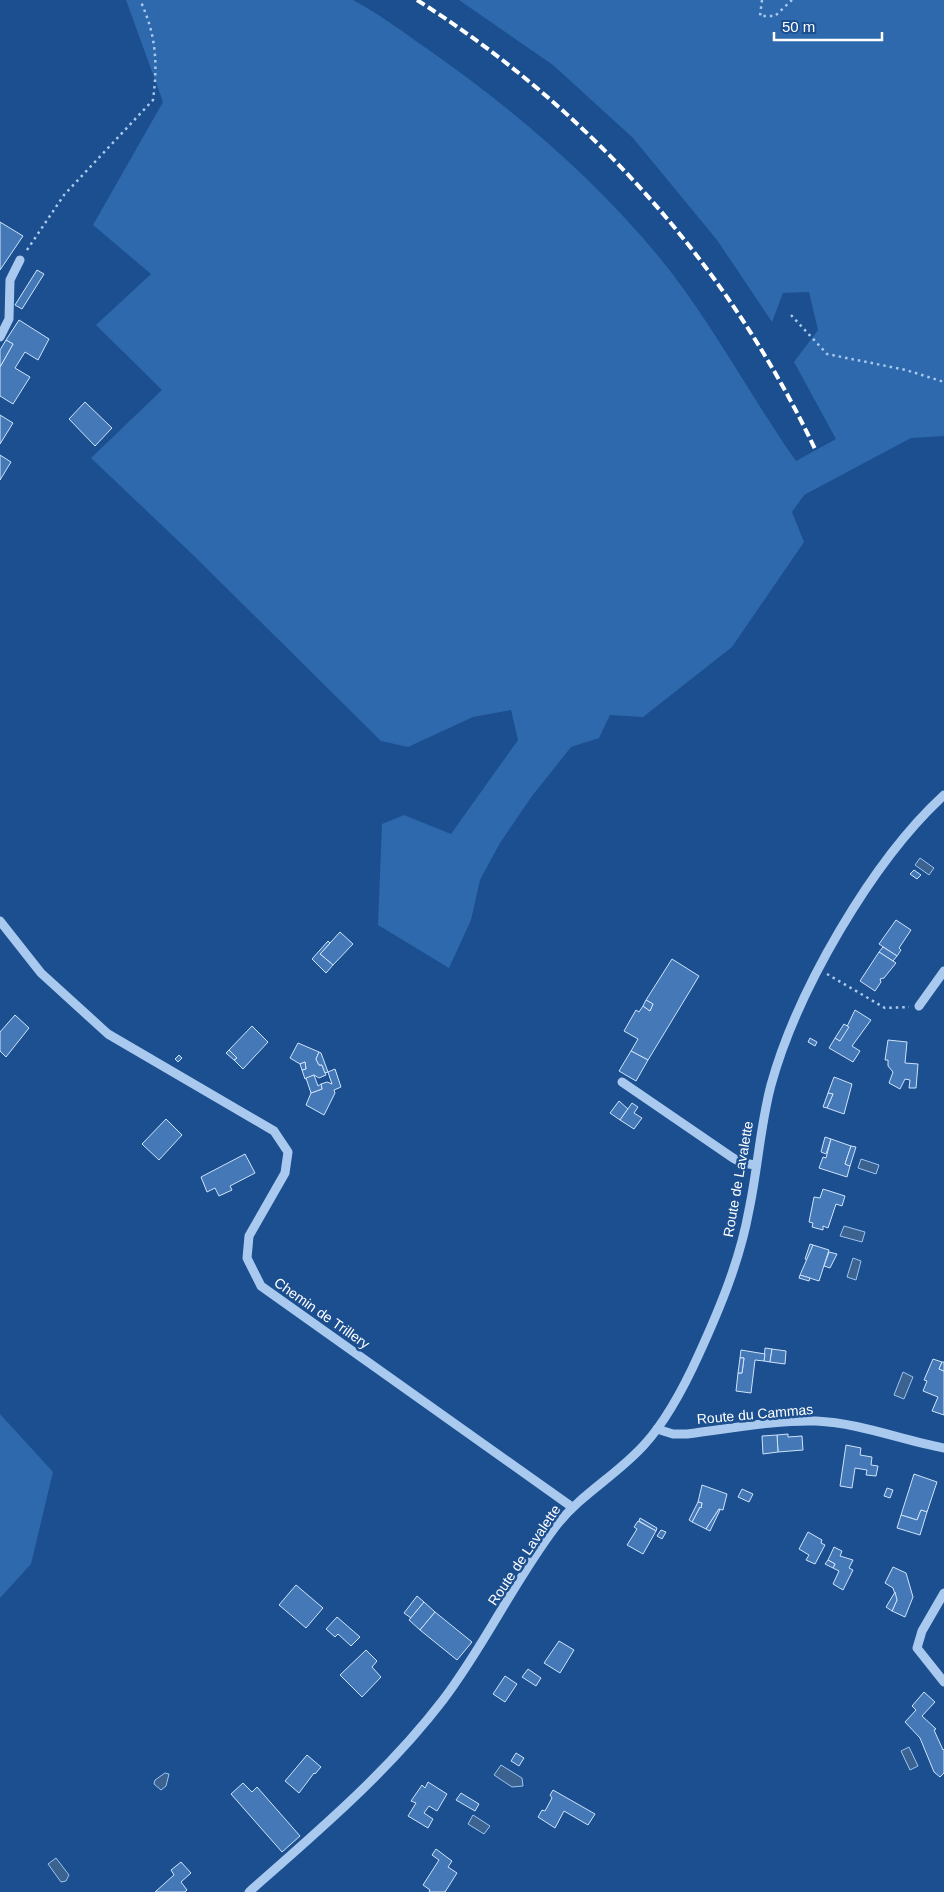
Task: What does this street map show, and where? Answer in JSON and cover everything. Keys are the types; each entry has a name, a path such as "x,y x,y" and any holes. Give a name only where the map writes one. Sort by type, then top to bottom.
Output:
{"street":[{"path":"0,337 9,320 10,280 20,260"},
{"name":"Route de Lavalette","path":"249,1892 351,1800 420,1728 444,1699 482,1644 535,1558 572,1507 643,1447 657,1429 698,1358 720,1308 746,1225 762,1124 771,1084 784,1046 819,970 883,865 906,835 944,795"},
{"name":"Chemin de Trillery","path":"0,921 42,973 108,1034 274,1131 288,1152 285,1173 249,1236 247,1258 260,1286 572,1507"},
{"path":"919,1006 944,971"},
{"path":"622,1082 733,1158 742,1163 756,1164"},
{"name":"Route du Cammas","path":"657,1429 673,1434 686,1434 787,1422 816,1421 860,1427 944,1448"},
{"path":"944,1593 922,1631 917,1648 944,1682"}],"path":[{"path":"20,260 64,195 153,100 155,40 140,0"},
{"path":"762,0 760,16 775,16 792,0"},
{"path":"791,314 827,354 906,370 944,382"},
{"path":"819,970 885,1008 919,1006"}],"shaded area":[{"path":"126,0 353,0 399,29 525,123 617,209 645,240 688,295 796,461 836,439 794,362 818,330 809,292 783,293 772,322 717,240 633,138 553,65 459,0 944,0 944,436 911,438 804,495 792,512 804,542 732,647 643,717 610,715 599,738 571,747 532,796 500,843 480,880 471,920 449,968 378,925 382,824 404,815 451,834 518,740 511,710 473,717 408,747 381,741 191,553 91,458 162,390 96,325 151,274 93,225 163,102"},
{"path":"920,858 934,868 929,875 915,865"},
{"path":"861,1159 879,1165 876,1174 858,1168"},
{"path":"844,1226 865,1232 862,1242 840,1236"},
{"path":"853,1258 861,1261 856,1280 847,1277"},
{"path":"903,1372 913,1377 904,1399 894,1395"},
{"path":"0,1414 53,1472 31,1564 0,1598"},
{"path":"909,1747 918,1766 910,1770 901,1751"},
{"path":"501,1765 522,1778 523,1786 512,1787 494,1775"},
{"path":"165,1773 169,1774 166,1786 161,1790 154,1784 155,1780"},
{"path":"473,1815 490,1826 484,1834 468,1824"},
{"path":"56,1858 69,1875 66,1881 61,1882 48,1864"}],"building":[{"path":"0,222 23,236 0,270"},
{"path":"37,270 44,274 22,309 15,305"},
{"path":"19,320 49,339 38,360 25,352 15,368 30,377 13,404 0,396 0,367 13,344 6,340"},
{"path":"6,340 13,344 0,367 0,350"},
{"path":"85,402 112,428 95,446 69,419"},
{"path":"0,415 13,423 0,444"},
{"path":"0,455 11,462 0,480"},
{"path":"914,870 921,875 917,879 910,874"},
{"path":"896,920 911,930 899,948 901,950 897,956 879,944"},
{"path":"340,932 353,944 333,965 320,954"},
{"path":"328,941 330,943 320,954 333,965 326,973 312,959"},
{"path":"883,947 897,956 893,961 879,952"},
{"path":"879,952 896,963 884,978 880,979 881,982 875,991 860,981"},
{"path":"672,959 699,976 648,1060 631,1051 638,1039 624,1031 636,1010 639,1012 643,1006 650,1011 653,1004 646,1000"},
{"path":"646,1000 653,1004 650,1011 643,1006"},
{"path":"855,1010 871,1020 852,1046 860,1051 853,1062 829,1048 835,1038 840,1041"},
{"path":"15,1015 29,1028 6,1057 0,1051 0,1032"},
{"path":"844,1024 849,1027 840,1041 835,1038"},
{"path":"252,1026 268,1042 243,1069 234,1060 237,1058 229,1050"},
{"path":"810,1038 817,1042 815,1046 808,1042"},
{"path":"888,1040 907,1042 905,1063 918,1064 916,1088 909,1088 910,1080 905,1079 900,1089 889,1083 893,1072 888,1066 888,1060 885,1060"},
{"path":"298,1043 319,1052 316,1059 319,1065 322,1065 326,1075 319,1078 314,1075 305,1079 302,1070 306,1069 305,1062 300,1064 290,1058"},
{"path":"229,1050 237,1058 234,1060 226,1053"},
{"path":"631,1051 648,1060 636,1081 619,1071"},
{"path":"319,1052 328,1072 325,1073 322,1065 319,1065 316,1059"},
{"path":"179,1055 182,1058 178,1062 175,1059"},
{"path":"305,1062 306,1069 302,1070 300,1064"},
{"path":"335,1069 341,1087 334,1090 335,1093 324,1115 306,1105 311,1093 322,1089 321,1084 327,1082 332,1084 328,1072"},
{"path":"314,1075 318,1086 321,1084 322,1089 311,1093 306,1078"},
{"path":"834,1077 852,1084 844,1114 827,1108 833,1094 828,1093"},
{"path":"828,1093 833,1094 827,1108 823,1107"},
{"path":"619,1101 628,1109 620,1120 610,1113"},
{"path":"632,1103 638,1107 634,1113 642,1118 634,1129 620,1120"},
{"path":"166,1119 182,1135 159,1160 142,1144"},
{"path":"825,1137 831,1139 826,1154 821,1152"},
{"path":"831,1139 851,1146 845,1164 850,1166 847,1177 819,1168 823,1157 826,1158"},
{"path":"851,1146 856,1147 850,1166 845,1164"},
{"path":"245,1154 255,1173 230,1186 232,1190 219,1196 215,1188 207,1192 201,1177"},
{"path":"823,1189 845,1196 842,1206 836,1204 828,1228 823,1226 823,1230 812,1227 813,1223 809,1222 814,1197 820,1198"},
{"path":"810,1244 813,1245 808,1260 805,1259"},
{"path":"813,1245 829,1250 819,1281 800,1275"},
{"path":"829,1252 837,1254 830,1268 824,1266"},
{"path":"800,1275 810,1278 809,1281 799,1278"},
{"path":"765,1348 772,1349 770,1362 764,1361"},
{"path":"772,1349 786,1351 785,1364 770,1362"},
{"path":"741,1350 765,1354 764,1361 755,1360 751,1393 736,1391 738,1373 742,1373 744,1358 740,1358"},
{"path":"740,1358 744,1358 742,1373 738,1373"},
{"path":"933,1359 942,1362 939,1369 944,1371 944,1415 932,1411 938,1397 923,1391 927,1381 924,1380"},
{"path":"942,1362 944,1362 944,1371 939,1369"},
{"path":"788,1434 788,1437 802,1436 803,1450 778,1452 777,1435"},
{"path":"777,1435 778,1452 763,1454 762,1436"},
{"path":"846,1445 861,1448 860,1455 872,1457 871,1465 878,1466 876,1476 866,1475 867,1470 855,1468 852,1488 840,1486"},
{"path":"914,1474 937,1482 927,1512 921,1510 917,1520 901,1515"},
{"path":"702,1485 727,1494 723,1510 719,1509 706,1529 692,1522 701,1508 702,1503 698,1502"},
{"path":"887,1488 893,1490 890,1498 884,1496"},
{"path":"742,1489 753,1494 749,1502 738,1497"},
{"path":"698,1502 702,1503 701,1508 692,1522 689,1520"},
{"path":"719,1509 710,1531 706,1529"},
{"path":"921,1510 927,1512 920,1535 897,1528 901,1515 917,1520"},
{"path":"640,1518 657,1528 656,1531 639,1521"},
{"path":"638,1521 656,1531 643,1554 627,1545 637,1529 634,1527"},
{"path":"661,1530 666,1532 662,1539 657,1536"},
{"path":"808,1532 822,1540 821,1543 825,1545 815,1564 806,1560 809,1555 799,1549"},
{"path":"834,1547 842,1551 840,1556 853,1560 849,1568 853,1570 843,1590 833,1584 839,1571 833,1568 835,1564 828,1560"},
{"path":"828,1560 835,1564 833,1568 825,1564"},
{"path":"893,1567 906,1573 913,1597 905,1617 892,1611 897,1600 893,1588 885,1583"},
{"path":"296,1585 323,1608 306,1628 279,1605"},
{"path":"895,1592 897,1600 892,1611 886,1607"},
{"path":"417,1596 424,1602 411,1618 404,1613"},
{"path":"424,1602 435,1612 420,1630 409,1620"},
{"path":"435,1612 472,1642 457,1660 420,1630"},
{"path":"337,1617 360,1637 351,1646 338,1634 335,1637 326,1629"},
{"path":"559,1641 574,1650 560,1673 544,1663"},
{"path":"366,1650 377,1661 372,1667 381,1677 362,1697 340,1675"},
{"path":"528,1669 541,1678 536,1686 522,1677"},
{"path":"505,1676 517,1684 505,1702 493,1694"},
{"path":"924,1692 935,1702 922,1716 936,1729 934,1730 944,1749 944,1773 940,1777 934,1772 920,1738 905,1722 916,1710 912,1706"},
{"path":"516,1753 524,1758 519,1766 511,1761"},
{"path":"307,1755 321,1767 299,1793 285,1781"},
{"path":"428,1782 447,1794 437,1811 429,1806 424,1813 433,1819 428,1828 408,1816 416,1803 411,1801 422,1785 425,1788"},
{"path":"243,1783 252,1792 257,1787 300,1836 282,1852 231,1794"},
{"path":"553,1790 595,1814 588,1825 564,1811 555,1828 538,1817 542,1810 545,1811 552,1798 550,1795"},
{"path":"461,1793 479,1804 475,1811 456,1800"},
{"path":"436,1849 452,1861 448,1867 457,1873 445,1892 429,1892 430,1890 423,1885 439,1860 432,1855"},
{"path":"181,1862 191,1873 181,1882 187,1890 185,1892 155,1892 174,1875 171,1870"}],"railway":[{"path":"417,0 480,43 540,90 596,141 648,196 696,255 740,317 780,381 815,449"}]}
